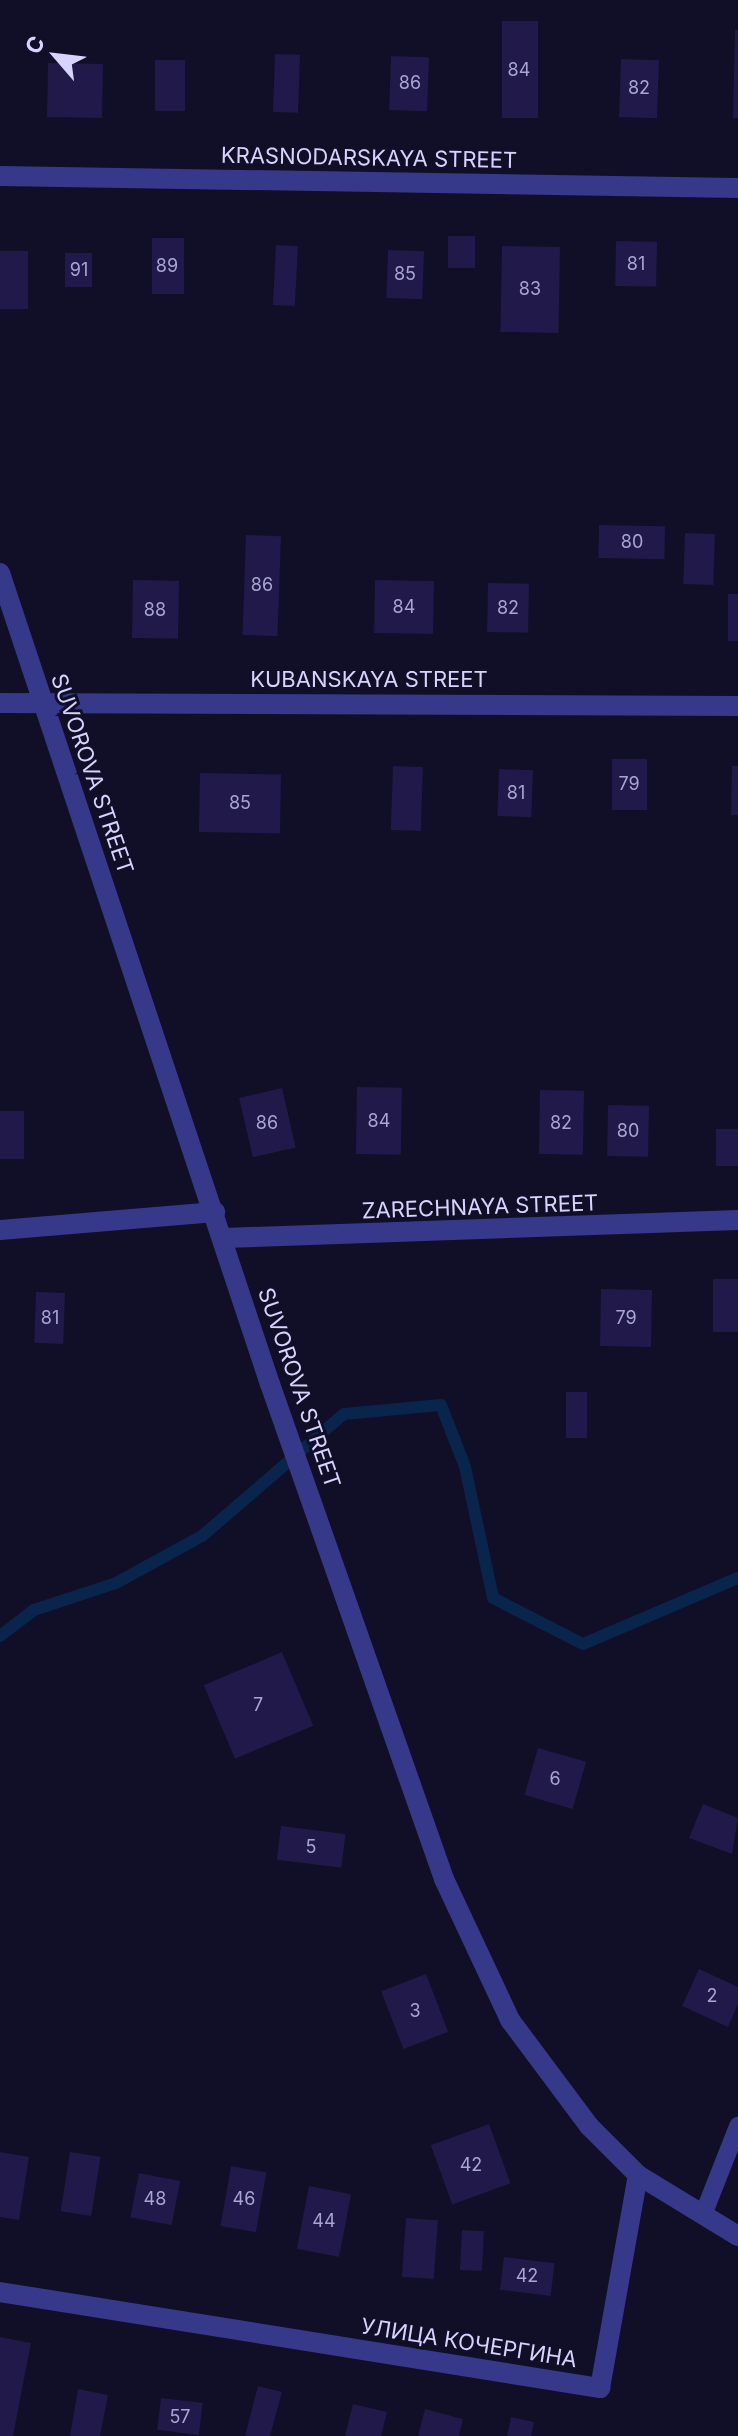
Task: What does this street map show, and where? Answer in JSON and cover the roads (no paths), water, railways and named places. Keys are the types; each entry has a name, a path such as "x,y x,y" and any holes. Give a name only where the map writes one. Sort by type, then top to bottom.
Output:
{"street":[{"name":"KRASNODARSKAYA STREET","path":"0,176 738,188"},
{"name":"SUVOROVA STREET","path":"0,573 224,1238 270,1384 444,1879 510,2020 589,2126 638,2175"},
{"name":"KUBANSKAYA STREET","path":"0,703 738,706"},
{"path":"0,1230 215,1212"},
{"name":"ZARECHNAYA STREET","path":"224,1238 738,1220"},
{"path":"638,2175 738,2236"},
{"name":"УЛИЦА КОЧЕРГИНА","path":"0,2292 600,2388 638,2175"}],"lane":[{"path":"703,2215 738,2126"}],"waterway":[{"path":"0,1636 34,1610 116,1583 202,1536 344,1414 441,1405 465,1467 493,1598 583,1644 738,1578"}]}
